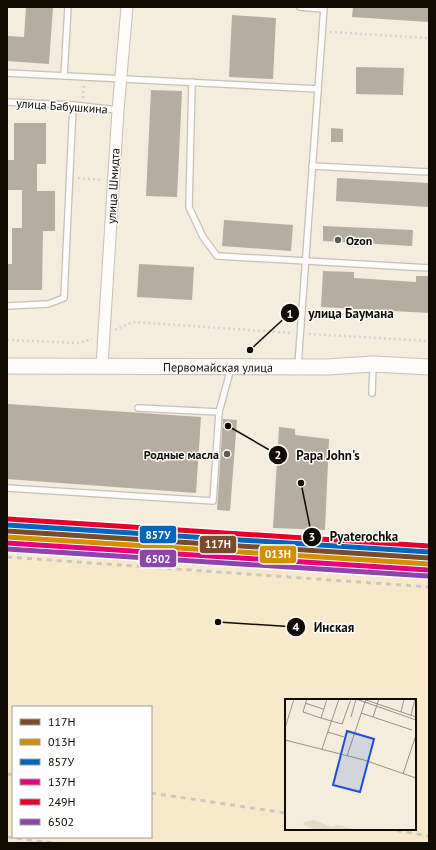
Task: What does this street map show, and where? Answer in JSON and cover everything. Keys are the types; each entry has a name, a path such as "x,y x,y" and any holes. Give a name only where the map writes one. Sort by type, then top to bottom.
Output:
{"main road":[{"name":"Первомайская улица","path":"7,366 102,365 327,367 373,364 429,367"}],"street":[{"name":"улица Шмидта","path":"102,365 120,79 127,7"}],"lane":[{"path":"64,76 68,7"},
{"path":"298,366 299,334 324,8 300,7"},
{"path":"7,73 318,89"},
{"path":"192,82 189,207 203,237 217,256 429,268"},
{"name":"улица Бабушкина","path":"7,102 73,105 118,110"},
{"path":"7,306 48,304 64,298 73,105"},
{"path":"312,166 429,172"},
{"path":"372,393 373,364"},
{"path":"7,488 213,501 219,412 231,366"},
{"path":"138,408 219,412"}],"path":[{"path":"322,32 429,38"},
{"path":"83,106 85,77"},
{"path":"70,178 114,181"},
{"path":"7,340 78,343 105,335 133,322 299,334 429,341"}],"shaded area":[{"path":"7,522 429,545 429,843 7,843"}],"building":[{"path":"26,7 53,7 49,64 7,61 7,36 24,37"},
{"path":"353,7 429,7 429,22 352,17"},
{"path":"232,15 276,18 273,79 229,77"},
{"path":"356,67 404,68 403,95 356,94"},
{"path":"151,90 182,91 177,197 146,196"},
{"path":"14,123 46,123 46,164 37,164 37,191 55,191 55,231 43,231 42,290 7,290 7,264 12,264 12,228 22,228 22,190 7,190 7,160 14,160"},
{"path":"331,128 343,129 343,142 331,142"},
{"path":"337,178 429,183 429,207 336,201"},
{"path":"224,220 293,225 291,251 222,246"},
{"path":"323,226 413,230 412,246 323,241"},
{"path":"139,264 194,267 192,300 137,297"},
{"path":"323,271 354,272 354,278 416,282 416,276 429,276 429,313 321,307"},
{"path":"8,404 201,417 196,493 7,479"},
{"path":"223,419 237,420 230,511 217,510"},
{"path":"279,427 295,429 295,435 329,439 325,530 273,528"}],"railway":[{"path":"7,557 429,587"},
{"path":"7,774 12,775"},
{"path":"152,793 285,813"},
{"path":"393,830 429,836"},
{"path":"7,837 12,838"},
{"path":"14,838 52,843"}],"transit line":[{"name":"249Н","path":"8,519 429,546"},
{"name":"857У","path":"7,525 429,552"},
{"name":"117Н","path":"7,531 429,558"},
{"name":"013Н","path":"7,537 429,564"},
{"name":"137Н","path":"7,543 428,570"},
{"name":"6502","path":"7,549 428,576"}],"place":[{"name":"Ozon","path":"338,240"},
{"name":"улица Баумана","path":"250,350"},
{"name":"Papa John's","path":"228,426"},
{"name":"Родные масла","path":"227,454"},
{"name":"Pyaterochka","path":"301,483"},
{"name":"Инская","path":"218,622"}]}
